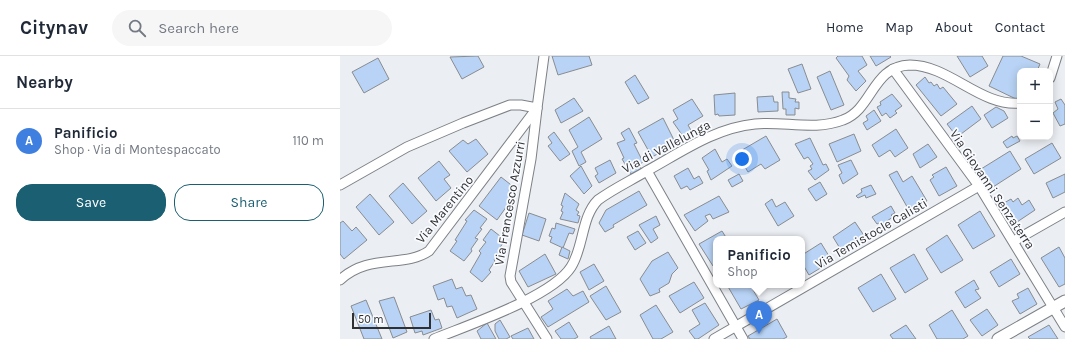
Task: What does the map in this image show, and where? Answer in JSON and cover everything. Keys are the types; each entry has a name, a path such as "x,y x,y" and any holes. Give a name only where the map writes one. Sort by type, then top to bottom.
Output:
{"street":[{"name":"Via Francesco Azzurri","path":"544,56 531,159 510,276 511,282 547,339"},
{"path":"1053,69 1057,56"},
{"name":"Via di Vallelunga","path":"434,339 524,301 560,279 571,268 595,204 608,193 700,141 735,128 756,124 826,124 845,120 861,106 882,76 893,69 911,65 928,68 994,99 1004,102 1017,103"},
{"name":"Via Giovanni Senzaterra","path":"893,69 979,186 1065,327"},
{"path":"340,185 407,147 470,121 514,104 537,108"},
{"name":"Via Marentino","path":"340,280 350,272 364,266 380,262 418,257 429,251 537,108"},
{"path":"647,171 713,286"},
{"name":"Via Temistocle Calisti","path":"805,286 979,186"},
{"path":"1014,242 1065,212"},
{"path":"714,288 743,339"},
{"name":"Via Temistocle Calisti","path":"714,339 802,288"},
{"path":"998,339 1065,301"}],"building":[{"path":"478,56 484,67 462,79 450,57"},
{"path":"552,56 589,56 592,65 558,75"},
{"path":"838,56 862,56 867,65 858,71 866,81 856,91 847,80 849,76 836,58"},
{"path":"870,56 890,56 891,57 876,66"},
{"path":"957,56 982,56 988,66 970,77"},
{"path":"1003,56 1021,56 1040,64 1038,68 1017,68 1017,99 989,86"},
{"path":"378,58 389,79 364,93 352,72"},
{"path":"802,64 811,89 798,93 788,69"},
{"path":"830,71 844,105 831,110 817,77"},
{"path":"635,75 649,98 638,104 625,82"},
{"path":"925,77 929,83 931,82 934,86 937,84 940,89 943,87 957,104 941,116 916,85"},
{"path":"782,92 789,92 789,98 796,99 795,102 799,102 799,109 795,108 795,115 786,115 786,109 783,109"},
{"path":"735,93 735,115 715,115 714,95"},
{"path":"892,94 902,106 895,111 897,113 890,118 886,113 882,116 877,107 881,105 880,102"},
{"path":"773,96 774,102 778,102 778,111 758,112 757,97"},
{"path":"574,98 583,111 561,123 555,110"},
{"path":"692,99 703,116 688,125 693,134 685,139 673,122 678,119 673,110"},
{"path":"1061,99 1065,105 1065,124 1060,126 1053,113 1058,109 1055,102"},
{"path":"972,106 981,119 957,137 947,124"},
{"path":"996,107 1004,111 1008,118 992,128 984,115"},
{"path":"874,110 881,121 867,130 863,123 868,120 866,116"},
{"path":"589,117 602,139 581,152 586,162 579,166 572,151 578,147 569,130"},
{"path":"663,118 676,144 652,157 638,132"},
{"path":"629,128 637,143 634,144 643,162 639,165 641,169 631,174 622,159 624,158 617,143 625,140 621,133"},
{"path":"896,129 908,148 895,157 890,150 879,157 872,145"},
{"path":"554,132 570,154 560,161 548,146 552,143 548,137"},
{"path":"854,134 861,151 837,162 829,144"},
{"path":"766,136 780,160 765,169 761,164 748,172 737,153"},
{"path":"1012,136 1013,138 1017,136 1017,140 1020,141 1007,148 1003,142"},
{"path":"810,138 823,165 826,164 829,170 815,180 808,171 812,169 810,166 813,164 808,157 804,159 795,144"},
{"path":"476,139 488,154 467,172 449,151 463,140 468,144"},
{"path":"1052,143 1061,158 1034,174 1025,159"},
{"path":"928,144 937,157 920,168 913,154"},
{"path":"715,149 722,162 727,159 732,166 711,180 707,171 709,170 702,158"},
{"path":"1010,151 1021,169 993,187 981,169"},
{"path":"610,160 616,173 599,183 595,176 598,174 595,168"},
{"path":"851,160 858,174 843,184 839,175 842,173 838,165"},
{"path":"439,161 450,175 444,179 451,188 436,201 418,178"},
{"path":"581,166 592,186 584,194 570,176"},
{"path":"946,167 957,186 939,196 930,180 934,177 932,175"},
{"path":"688,168 694,179 699,176 703,183 690,190 687,186 681,189 674,176"},
{"path":"897,171 903,182 912,176 927,201 910,212 889,175"},
{"path":"739,174 743,181 732,187 728,180"},
{"path":"1065,174 1065,192 1053,198 1046,183"},
{"path":"501,177 515,188 511,193 514,196 497,220 479,206"},
{"path":"820,182 827,194 816,201 808,189"},
{"path":"403,183 427,211 412,224 389,196"},
{"path":"871,185 876,194 866,198 865,195 858,198 856,196 862,192 861,189"},
{"path":"639,191 647,205 613,225 614,227 605,232 599,223 606,210"},
{"path":"565,193 579,204 576,210 579,212 577,215 580,216 578,223 560,219 563,212 561,211 563,206 561,205"},
{"path":"370,194 394,222 379,235 356,207"},
{"path":"719,196 729,212 713,219 710,214 705,216 708,221 695,231 684,215"},
{"path":"1018,198 1022,205 1029,200 1035,210 1017,222 1004,203 1011,199 1013,202"},
{"path":"772,199 776,207 785,202 794,216 778,226 765,204"},
{"path":"891,206 895,213 891,215 893,217 881,225 879,223 877,224 872,217"},
{"path":"474,210 487,219 475,238 478,239 471,249 472,251 464,261 450,251 467,221 465,220"},
{"path":"980,211 995,236 973,249 958,225"},
{"path":"529,213 546,219 539,241 522,235"},
{"path":"656,216 660,225 653,229 658,238 651,243 639,225"},
{"path":"343,221 352,231 356,227 367,240 344,259 340,254 340,223"},
{"path":"855,222 865,237 841,250 833,237"},
{"path":"556,223 575,229 573,234 569,233 563,248 550,242 552,237 549,236 552,228 555,229"},
{"path":"491,229 505,240 489,270 491,272 482,282 470,272 481,253 479,251 486,242 483,240"},
{"path":"638,231 646,243 635,250 627,237"},
{"path":"722,231 725,236 713,236"},
{"path":"947,235 963,260 941,273 926,249"},
{"path":"713,236 713,266 699,244"},
{"path":"821,243 832,261 809,275 805,268 805,253"},
{"path":"562,247 570,251 568,259 559,255"},
{"path":"1059,247 1065,258 1065,284 1059,287 1041,258"},
{"path":"668,252 678,268 672,274 669,283 659,289 660,292 650,296 640,279 652,261"},
{"path":"545,254 556,274 528,287 519,271"},
{"path":"914,254 928,279 905,293 890,268"},
{"path":"1011,259 1020,274 999,287 990,272"},
{"path":"594,264 604,281 589,290 580,272"},
{"path":"881,274 896,299 873,312 858,288"},
{"path":"452,279 456,289 462,287 466,296 471,295 477,309 457,318 452,306 447,307 444,298 438,300 433,286"},
{"path":"974,280 979,289 975,290 981,298 965,308 955,292"},
{"path":"694,282 704,298 680,313 669,296"},
{"path":"606,286 621,312 606,320 590,296"},
{"path":"729,288 752,288 759,300 741,309"},
{"path":"1028,288 1037,304 1020,314 1012,301 1019,298 1017,294"},
{"path":"567,289 573,296 583,291 589,302 548,327 541,317 553,309 548,301"},
{"path":"394,297 407,332 393,338 379,301"},
{"path":"366,300 382,339 364,339 351,306"},
{"path":"705,303 719,325 698,339 695,339 689,331 700,324 692,310"},
{"path":"656,305 673,332 661,339 653,339 640,315"},
{"path":"987,309 998,325 982,336 970,320"},
{"path":"431,310 435,320 439,319 442,328 423,335 422,331 415,333 410,317"},
{"path":"952,310 968,336 963,339 937,339 929,325"},
{"path":"777,319 787,337 783,339 750,339 748,336"},
{"path":"500,320 510,337 506,339 499,339 495,331 495,324"},
{"path":"569,322 578,337 574,339 561,339 555,331"},
{"path":"487,323 496,339 481,339 477,331"},
{"path":"906,325 916,339 893,339 890,335"},
{"path":"1049,325 1058,339 1030,339 1028,337"},
{"path":"609,326 616,339 591,339 590,337"},
{"path":"528,328 534,339 513,339 511,336"}],"place":[{"name":"Panificio","path":"759,334"}]}
